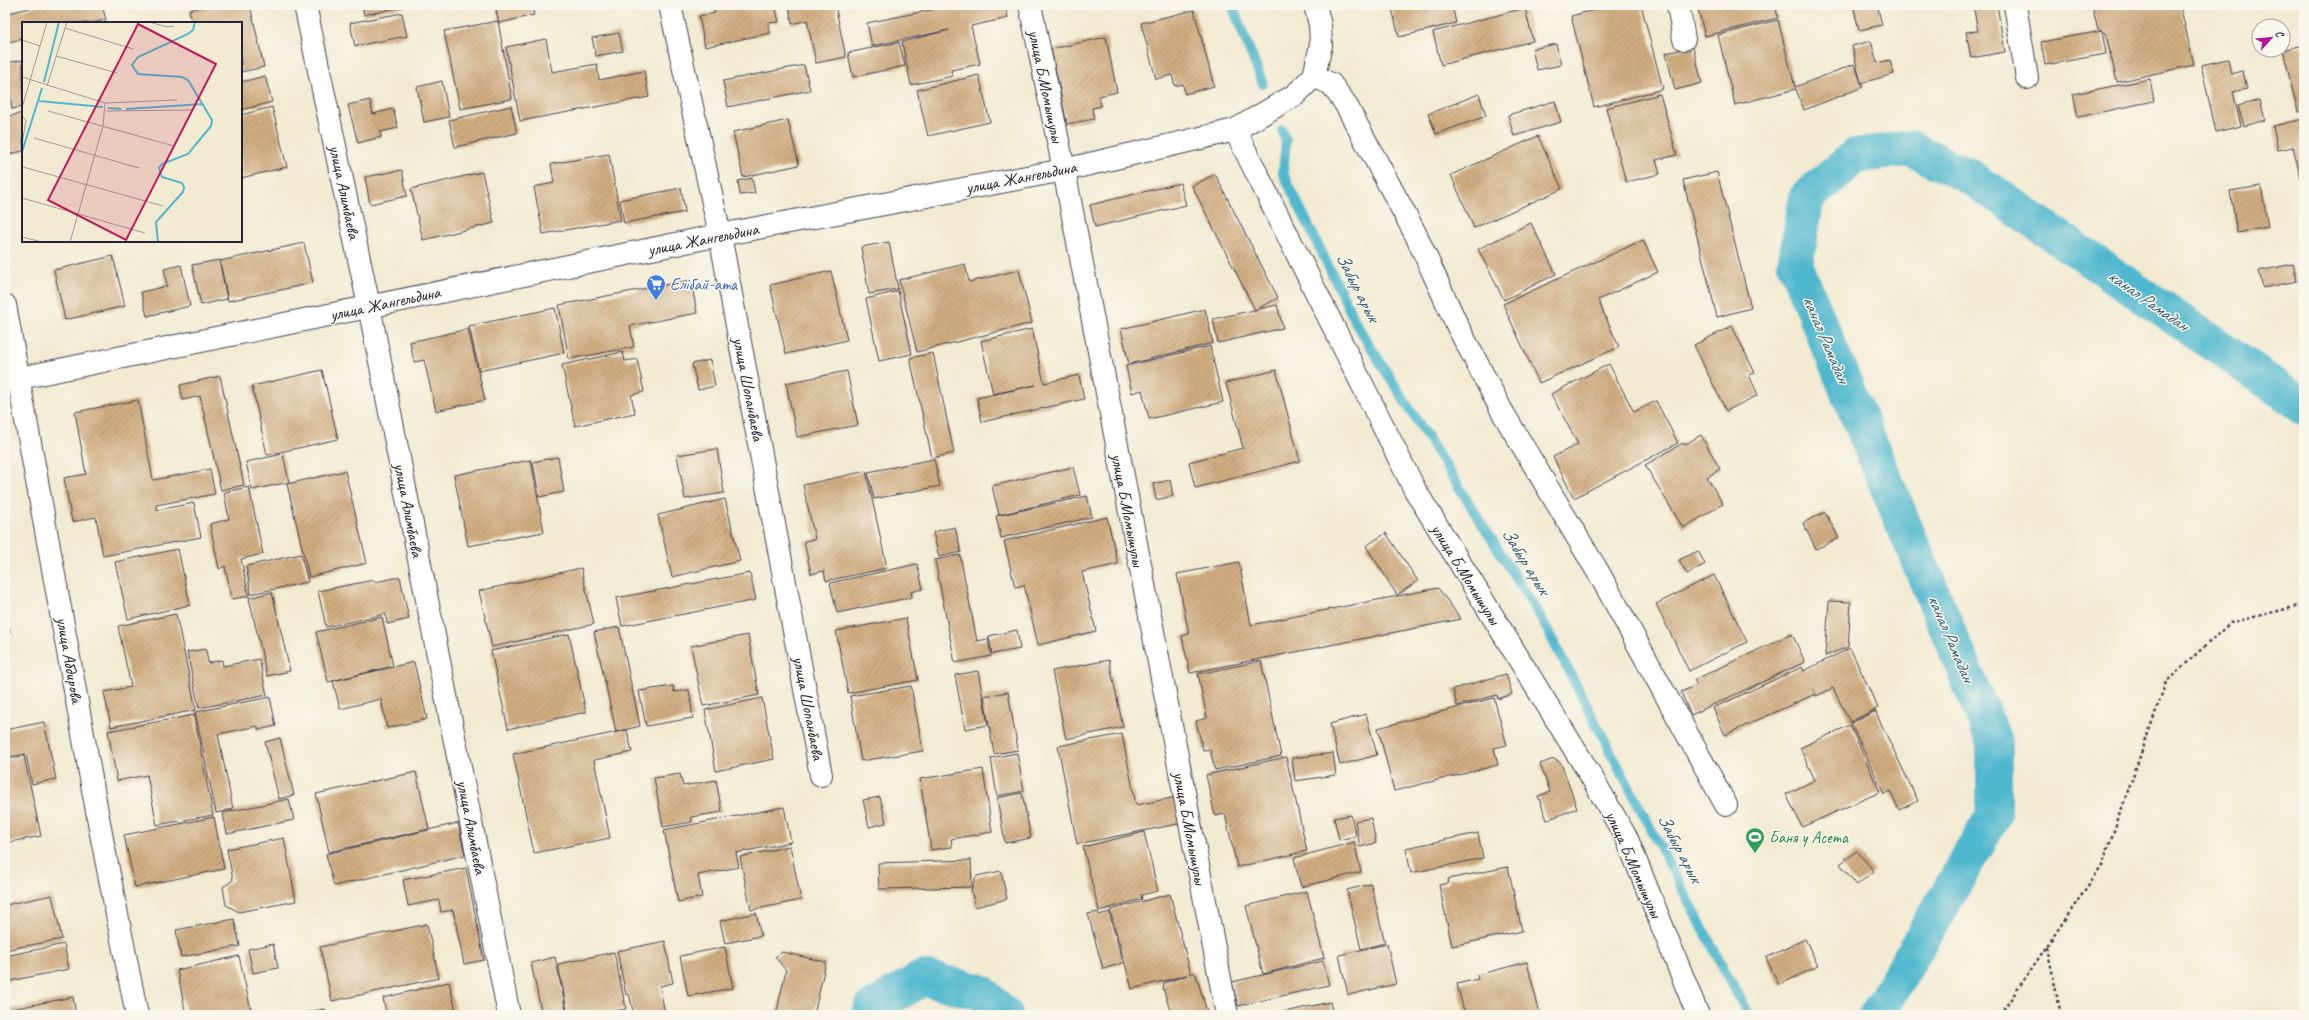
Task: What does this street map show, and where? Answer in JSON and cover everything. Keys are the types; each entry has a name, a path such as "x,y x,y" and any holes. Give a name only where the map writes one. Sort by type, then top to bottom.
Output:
{"street":[{"name":"улица Алимбаева","path":"305,5 369,306 508,1015"},
{"name":"улица Шопанбаева","path":"670,5 720,235 821,775"},
{"name":"улица Б.Момышулы","path":"1030,5 1064,170 1227,1015"},
{"path":"1315,5 1320,24 1320,44 1314,76 1331,84 1345,103 1415,233 1457,325 1503,413 1601,577 1726,805"},
{"path":"1678,5 1684,39"},
{"path":"2015,5 2028,78"},
{"name":"улица Жангельдина","path":"12,379 720,235 1064,170 1235,130 1295,95 1314,76"},
{"name":"улица Б.Момышулы","path":"1235,130 1415,490 1591,776 1627,839 1698,1015"},
{"name":"улица Абдирова","path":"5,305 12,379 137,1015"}],"path":[{"path":"2000,1015 2102,865 2166,682 2230,623 2298,606 2304,609"},
{"path":"2047,946 2061,1015"}],"building":[{"path":"42,5 102,5 106,20 96,22 22,22 22,39 5,43 5,14"},
{"path":"129,5 144,5 144,6 130,9"},
{"path":"210,5 250,5 264,67 242,72 242,22 192,22 189,10"},
{"path":"362,5 407,5 407,6 364,15"},
{"path":"495,5 531,5 534,15 499,23"},
{"path":"713,5 775,5 779,22 768,23 770,33 705,47 699,16 715,13"},
{"path":"789,5 835,5 846,57 816,63 807,20 792,24"},
{"path":"955,5 1005,5 1008,18 971,26 980,64 951,70 953,76 911,85 902,42 949,30 872,46 867,23"},
{"path":"1391,5 1452,5 1456,23 1399,37"},
{"path":"1613,5 1641,5 1663,89 1594,107 1571,16"},
{"path":"1697,5 1775,5 1778,18 1705,36"},
{"path":"1853,5 1877,5 1882,25 1859,30"},
{"path":"1973,5 1997,5 2005,52 1971,58 1966,32 1978,31"},
{"path":"2096,5 2180,5 2194,65 2117,82 2106,34 2098,29 2093,10"},
{"path":"1525,8 1533,41 1441,65 1433,32"},
{"path":"1194,10 1214,86 1185,94 1183,84 1175,86 1172,75 1156,79 1141,23"},
{"path":"402,13 407,36 355,46 350,23"},
{"path":"1778,20 1795,87 1854,64 1863,87 1804,110 1796,89 1735,105 1718,35"},
{"path":"498,21 512,99 460,109 444,31"},
{"path":"2102,31 2106,54 2045,65 2041,42"},
{"path":"619,33 623,51 596,56 592,38"},
{"path":"1106,37 1117,92 1099,96 1101,106 1092,108 1094,119 1067,124 1051,49"},
{"path":"546,39 552,72 597,64 599,80 644,71 649,97 520,121 506,47"},
{"path":"1871,41 1877,63 1890,60 1894,74 1861,83 1852,46"},
{"path":"899,42 905,66 853,77 848,53"},
{"path":"1556,44 1561,65 1537,70 1532,49"},
{"path":"2304,45 2304,111 2298,112 2285,58 2291,58 2291,48"},
{"path":"1693,47 1702,83 1675,90 1666,53"},
{"path":"2228,59 2231,74 2243,71 2247,89 2233,92 2241,126 2216,132 2201,65"},
{"path":"22,60 22,107 12,109 5,63"},
{"path":"804,65 810,90 728,107 723,81"},
{"path":"979,75 990,122 928,136 917,90"},
{"path":"265,76 272,102 242,110 242,82"},
{"path":"2150,79 2154,101 2078,117 2073,94"},
{"path":"442,81 449,117 424,122 417,87"},
{"path":"1479,94 1486,116 1436,134 1428,114"},
{"path":"1660,94 1677,155 1656,160 1660,174 1626,182 1606,108"},
{"path":"370,100 373,114 393,109 398,128 380,132 381,137 358,143 348,105"},
{"path":"2260,100 2265,120 2244,126 2238,106"},
{"path":"1555,101 1561,122 1514,136 1508,115"},
{"path":"511,106 517,133 455,147 449,120"},
{"path":"272,107 287,167 242,178 242,115"},
{"path":"22,113 22,151 5,155 5,117"},
{"path":"2304,119 2304,178 2301,179 2293,147 2278,150 2273,126"},
{"path":"788,120 799,165 743,177 733,132"},
{"path":"1538,136 1562,189 1474,228 1451,175"},
{"path":"609,154 621,220 543,234 534,187 554,183 551,164"},
{"path":"402,170 407,196 370,204 365,177"},
{"path":"482,172 494,223 423,240 411,189"},
{"path":"1717,172 1751,308 1717,317 1683,180"},
{"path":"1215,174 1278,298 1255,310 1192,186"},
{"path":"752,178 755,193 740,195 738,181"},
{"path":"1180,183 1186,205 1095,227 1090,205"},
{"path":"2261,186 2268,227 2237,233 2230,191"},
{"path":"681,188 685,212 624,223 620,200"},
{"path":"1531,223 1556,274 1504,300 1478,249"},
{"path":"1643,240 1658,272 1598,300 1619,347 1539,383 1503,304"},
{"path":"889,242 898,289 869,294 861,247"},
{"path":"304,243 313,283 228,301 220,261"},
{"path":"113,256 125,306 65,320 54,270"},
{"path":"219,260 227,299 201,305 192,265"},
{"path":"965,264 969,282 1019,270 1032,323 917,352 899,280"},
{"path":"2293,264 2297,281 2263,288 2259,271"},
{"path":"181,265 190,306 147,316 141,292 167,286 164,269"},
{"path":"831,271 847,340 786,354 770,285"},
{"path":"691,280 697,313 630,326 634,347 569,359 559,305"},
{"path":"898,291 912,354 879,361 866,299"},
{"path":"1277,305 1283,328 1218,343 1213,319"},
{"path":"555,308 564,353 479,371 469,326"},
{"path":"1205,309 1213,343 1129,364 1121,329"},
{"path":"1732,326 1755,373 1749,375 1758,395 1726,411 1694,345"},
{"path":"468,329 485,400 436,411 424,360 414,362 410,342"},
{"path":"1032,329 1044,383 1079,375 1084,399 982,422 977,398 1036,385 993,394 981,341"},
{"path":"1210,346 1223,402 1149,419 1142,390 1132,393 1126,366"},
{"path":"623,352 625,361 637,359 644,392 631,395 635,413 575,426 562,365"},
{"path":"933,353 954,453 932,458 910,358"},
{"path":"710,360 715,386 698,390 692,364"},
{"path":"1609,364 1634,412 1656,401 1678,443 1574,498 1553,457 1578,444 1551,394"},
{"path":"322,370 338,439 267,455 252,386"},
{"path":"1276,370 1300,461 1195,488 1189,462 1243,448 1226,383"},
{"path":"847,371 858,425 797,437 786,383"},
{"path":"220,376 244,485 221,490 200,396 183,400 180,385"},
{"path":"138,400 153,480 210,469 215,494 156,505 157,510 194,503 201,537 103,556 96,517 72,522 64,478 86,474 75,412"},
{"path":"1701,435 1720,469 1707,477 1723,504 1683,528 1645,465 1683,443 1684,445"},
{"path":"717,449 724,493 685,499 677,455"},
{"path":"283,454 289,482 252,490 246,462"},
{"path":"558,457 564,492 539,497 533,462"},
{"path":"934,459 940,486 874,499 868,472"},
{"path":"531,460 544,532 468,546 454,475"},
{"path":"1073,467 1080,495 999,515 992,486"},
{"path":"345,471 367,563 309,577 287,484"},
{"path":"866,471 887,568 826,581 824,571 811,574 804,541 815,539 803,485"},
{"path":"1170,480 1173,496 1156,500 1153,484"},
{"path":"249,487 263,554 241,559 249,596 232,599 225,566 219,569 210,524 229,519 224,492"},
{"path":"1087,496 1092,517 1001,538 996,516"},
{"path":"725,499 740,561 672,577 658,515"},
{"path":"1825,512 1839,538 1816,549 1803,523"},
{"path":"1107,517 1118,564 1082,572 1096,631 1038,645 1024,585 1015,587 1004,541"},
{"path":"955,527 961,552 939,557 933,532"},
{"path":"1386,533 1418,581 1397,595 1366,546"},
{"path":"178,549 190,605 128,619 115,562"},
{"path":"1698,551 1705,564 1687,574 1679,560"},
{"path":"301,554 308,582 251,594 246,566"},
{"path":"960,555 977,641 988,639 991,656 955,663 935,560"},
{"path":"1239,562 1251,625 1438,588 1461,619 1190,673 1182,636 1189,634 1177,574"},
{"path":"917,564 923,589 911,592 912,597 837,613 830,583"},
{"path":"581,568 594,624 492,647 479,591"},
{"path":"750,573 756,600 622,626 616,598"},
{"path":"1714,575 1747,642 1689,671 1656,604"},
{"path":"400,577 409,619 387,624 386,614 326,627 318,591 374,580 375,582"},
{"path":"272,592 290,671 267,676 249,598"},
{"path":"1829,601 1851,602 1848,647 1825,656"},
{"path":"5,609 10,633 5,634"},
{"path":"176,614 196,710 111,727 104,692 131,687 118,626"},
{"path":"382,617 393,666 328,682 316,632"},
{"path":"906,618 918,680 848,693 836,631"},
{"path":"619,627 640,726 616,732 594,632"},
{"path":"1017,630 1020,649 992,654 989,636"},
{"path":"569,634 586,712 508,729 491,651"},
{"path":"1792,634 1805,662 1691,715 1681,692 1697,685 1694,680"},
{"path":"748,635 759,695 703,706 691,646"},
{"path":"1850,648 1878,708 1850,722 1833,688 1816,696 1813,689 1815,694 1725,735 1713,708 1802,667 1804,671"},
{"path":"206,649 208,663 222,660 223,666 259,659 267,695 199,708 187,652"},
{"path":"1109,660 1123,727 1066,739 1052,671"},
{"path":"1261,661 1281,756 1215,770 1210,749 1203,750 1196,721 1207,718 1198,674"},
{"path":"414,662 427,719 387,728 381,699 340,709 333,681"},
{"path":"978,671 988,725 965,729 955,675"},
{"path":"1506,674 1512,694 1498,699 1497,695 1457,706 1453,689"},
{"path":"673,686 674,692 689,690 693,718 646,726 639,691"},
{"path":"911,686 923,751 861,761 850,696"},
{"path":"1008,692 1018,750 994,754 984,696"},
{"path":"270,697 276,726 258,730 258,726 218,734 233,809 216,813 195,712"},
{"path":"762,698 774,759 716,771 705,710"},
{"path":"1494,698 1507,745 1494,748 1498,765 1394,791 1378,728"},
{"path":"1875,711 1918,801 1899,810 1890,791 1884,794 1851,723"},
{"path":"1366,714 1377,755 1340,765 1330,724"},
{"path":"194,715 213,815 157,825 147,775 117,781 108,731"},
{"path":"44,722 56,779 32,784 26,754 5,758 5,730"},
{"path":"1850,725 1880,792 1802,827 1786,794 1815,780 1800,748"},
{"path":"627,730 632,752 594,760 610,838 534,853 513,754"},
{"path":"1122,734 1136,805 1177,797 1183,823 1077,844 1058,746"},
{"path":"280,738 294,795 279,799 265,742"},
{"path":"1017,753 1024,791 997,796 991,758"},
{"path":"1333,753 1336,775 1295,781 1292,758"},
{"path":"24,756 41,836 5,843 5,760"},
{"path":"1286,757 1307,851 1237,867 1225,814 1215,816 1206,775"},
{"path":"1554,759 1561,763 1577,808 1547,820 1538,796 1550,792 1540,764"},
{"path":"983,769 992,832 951,839 952,847 931,850 920,779"},
{"path":"416,772 429,829 329,852 316,794"},
{"path":"680,774 683,786 716,780 722,812 691,817 692,822 663,827 654,778"},
{"path":"1022,793 1031,838 1005,843 997,798"},
{"path":"880,797 886,823 869,827 863,800"},
{"path":"289,799 294,820 227,834 223,813"},
{"path":"784,807 791,842 736,853 739,867 698,875 702,897 678,902 664,830"},
{"path":"1351,815 1356,836 1339,840 1334,818"},
{"path":"214,817 224,869 135,887 124,835"},
{"path":"1371,818 1376,843 1360,847 1355,821"},
{"path":"458,823 465,855 334,886 326,854"},
{"path":"1144,832 1158,891 1141,895 1142,899 1099,911 1083,847"},
{"path":"1478,833 1483,858 1411,873 1406,848"},
{"path":"284,838 296,901 239,912 226,905 223,887 233,880 227,849"},
{"path":"1354,842 1361,872 1301,887 1294,858"},
{"path":"790,846 801,900 751,910 740,857"},
{"path":"1857,851 1874,871 1857,885 1840,864"},
{"path":"971,860 972,887 879,889 878,863"},
{"path":"1508,867 1522,931 1452,946 1439,885 1449,883 1448,879"},
{"path":"466,868 484,960 464,964 453,910 441,912 439,900 408,906 403,880"},
{"path":"1001,871 1007,899 975,907 971,889 977,876"},
{"path":"1371,884 1385,943 1361,949 1347,890"},
{"path":"1307,891 1324,958 1263,974 1246,906"},
{"path":"1170,894 1191,974 1194,972 1196,975 1208,1015 1166,1015 1170,1010 1163,988 1164,983 1187,975 1132,989 1110,910"},
{"path":"52,895 62,939 5,950 5,905"},
{"path":"1098,912 1099,915 1109,912 1123,963 1103,969 1088,914"},
{"path":"756,913 761,936 725,943 720,921"},
{"path":"234,919 240,946 181,957 176,930"},
{"path":"427,924 439,978 332,1001 320,947"},
{"path":"1805,939 1818,966 1779,985 1766,958"},
{"path":"665,941 673,983 660,986 665,1015 634,1015 629,994 626,995 617,951"},
{"path":"64,944 69,969 5,982 5,956"},
{"path":"273,944 278,968 253,973 248,949"},
{"path":"1387,944 1396,984 1348,995 1339,955"},
{"path":"725,947 733,988 688,996 680,956"},
{"path":"614,952 626,1009 595,1015 568,1015 558,964"},
{"path":"782,952 826,962 814,1015 776,1015 786,970 775,957"},
{"path":"239,956 252,1015 186,1015 177,970"},
{"path":"555,957 567,1015 542,1015 531,963"},
{"path":"1323,961 1329,985 1238,1006 1232,982"},
{"path":"1527,962 1540,1015 1465,1015 1457,984 1478,979 1477,975"},
{"path":"449,982 457,1015 387,1015 383,998"},
{"path":"73,997 76,1015 5,1015 6,1010"},
{"path":"1330,1002 1333,1015 1276,1015 1276,1014"},
{"path":"325,1009 326,1015 298,1014"}],"waterway":[{"name":"Забыр арык","path":"1232,5 1263,84"},
{"name":"Забыр арык","path":"1282,130 1286,141 1283,173 1358,327 1540,616 1748,1015"},
{"name":"канал Рамадан","path":"1877,1015 1994,815 1994,741 1795,265 1807,197 1856,156 1910,148 1972,178 2295,400 2304,408"},
{"name":"канал Рамадан","path":"869,1015 872,1008 923,978 981,992 1005,1015"}],"place":[{"name":"Елібай-ата","path":"656,301"},
{"name":"Баня у Асета","path":"1755,854"}]}
